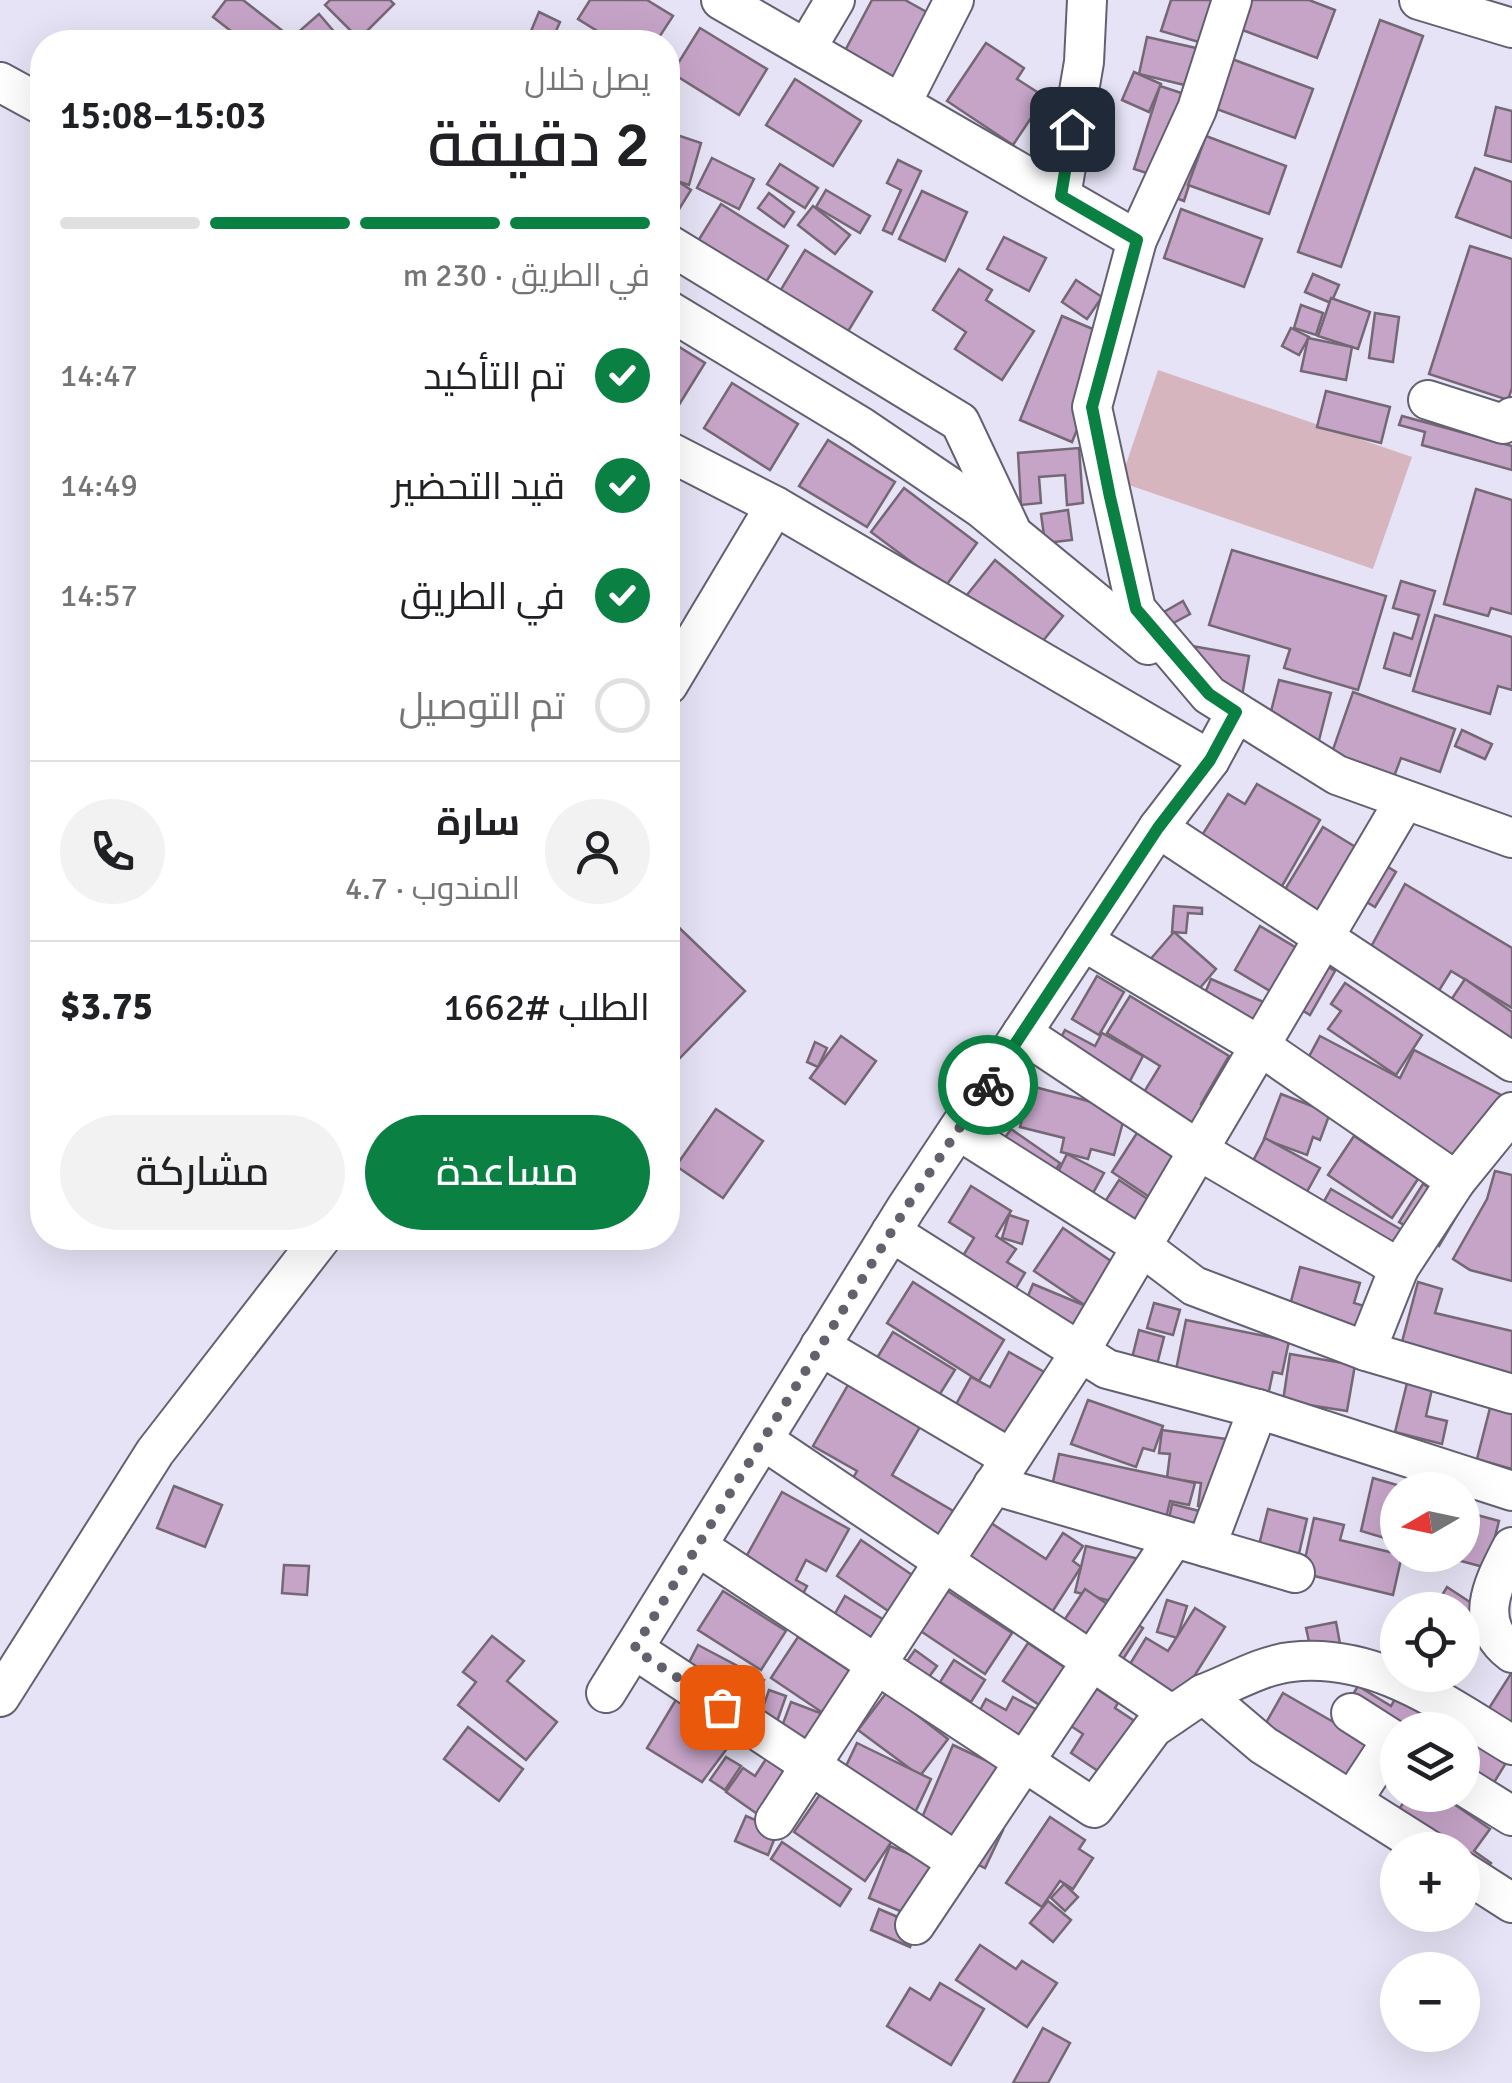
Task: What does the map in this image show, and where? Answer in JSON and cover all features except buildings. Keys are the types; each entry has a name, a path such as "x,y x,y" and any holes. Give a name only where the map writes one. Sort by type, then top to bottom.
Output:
{"street":[{"path":"721,0 1137,240"},
{"path":"806,49 835,0"},
{"path":"901,104 954,0"},
{"path":"1061,196 1084,62 1087,0"},
{"path":"1222,703 1136,609 1092,407 1137,240 1197,109 1232,0"},
{"path":"1418,0 1512,28"},
{"path":"0,82 30,99"},
{"path":"680,251 960,422 1013,535"},
{"path":"680,317 860,426 1013,535 1222,703 1337,775 1403,803 1512,838"},
{"path":"1428,400 1503,424 1512,416"},
{"path":"680,457 776,506 1210,760"},
{"path":"680,664 776,506"},
{"path":"606,1693 890,1232 1158,828 1210,760 1222,703"},
{"path":"775,1820 1080,1348 1403,803"},
{"path":"1158,828 1512,1062"},
{"path":"1083,941 1260,1046 1456,1181"},
{"path":"1022,1032 1198,1150 1399,1268"},
{"path":"1366,1350 1399,1268 1456,1181 1512,1112"},
{"path":"958,1130 1141,1246 1194,1286 1366,1350 1512,1394"},
{"path":"890,1232 1080,1348 1107,1369 1258,1409 1512,1491"},
{"path":"0,1697 156,1452 312,1250"},
{"path":"820,1346 1002,1472 1190,1542 1295,1573"},
{"path":"914,1924 1092,1662 1190,1542 1258,1409"},
{"path":"762,1440 1172,1715"},
{"path":"697,1546 1094,1808 1153,1728 1203,1694 1289,1662 1358,1665 1412,1684 1512,1745"},
{"path":"1512,1547 1492,1588 1488,1616 1499,1642 1512,1653"},
{"path":"634,1649 957,1862"},
{"path":"1203,1694 1263,1745 1401,1832"},
{"path":"1350,1714 1380,1733"},
{"path":"1352,1801 1380,1763"},
{"path":"1480,1796 1512,1816"},
{"path":"1480,1883 1512,1903"}],"shaded area":[{"path":"1158,370 1412,457 1373,569 1120,482"}],"way so far":[{"path":"722,1707 634,1649 906,1208 988,1085"}],"route":[{"path":"988,1085 1158,828 1210,760 1236,712 1209,694 1136,609 1092,407 1137,240 1061,196 1072,129"}]}
